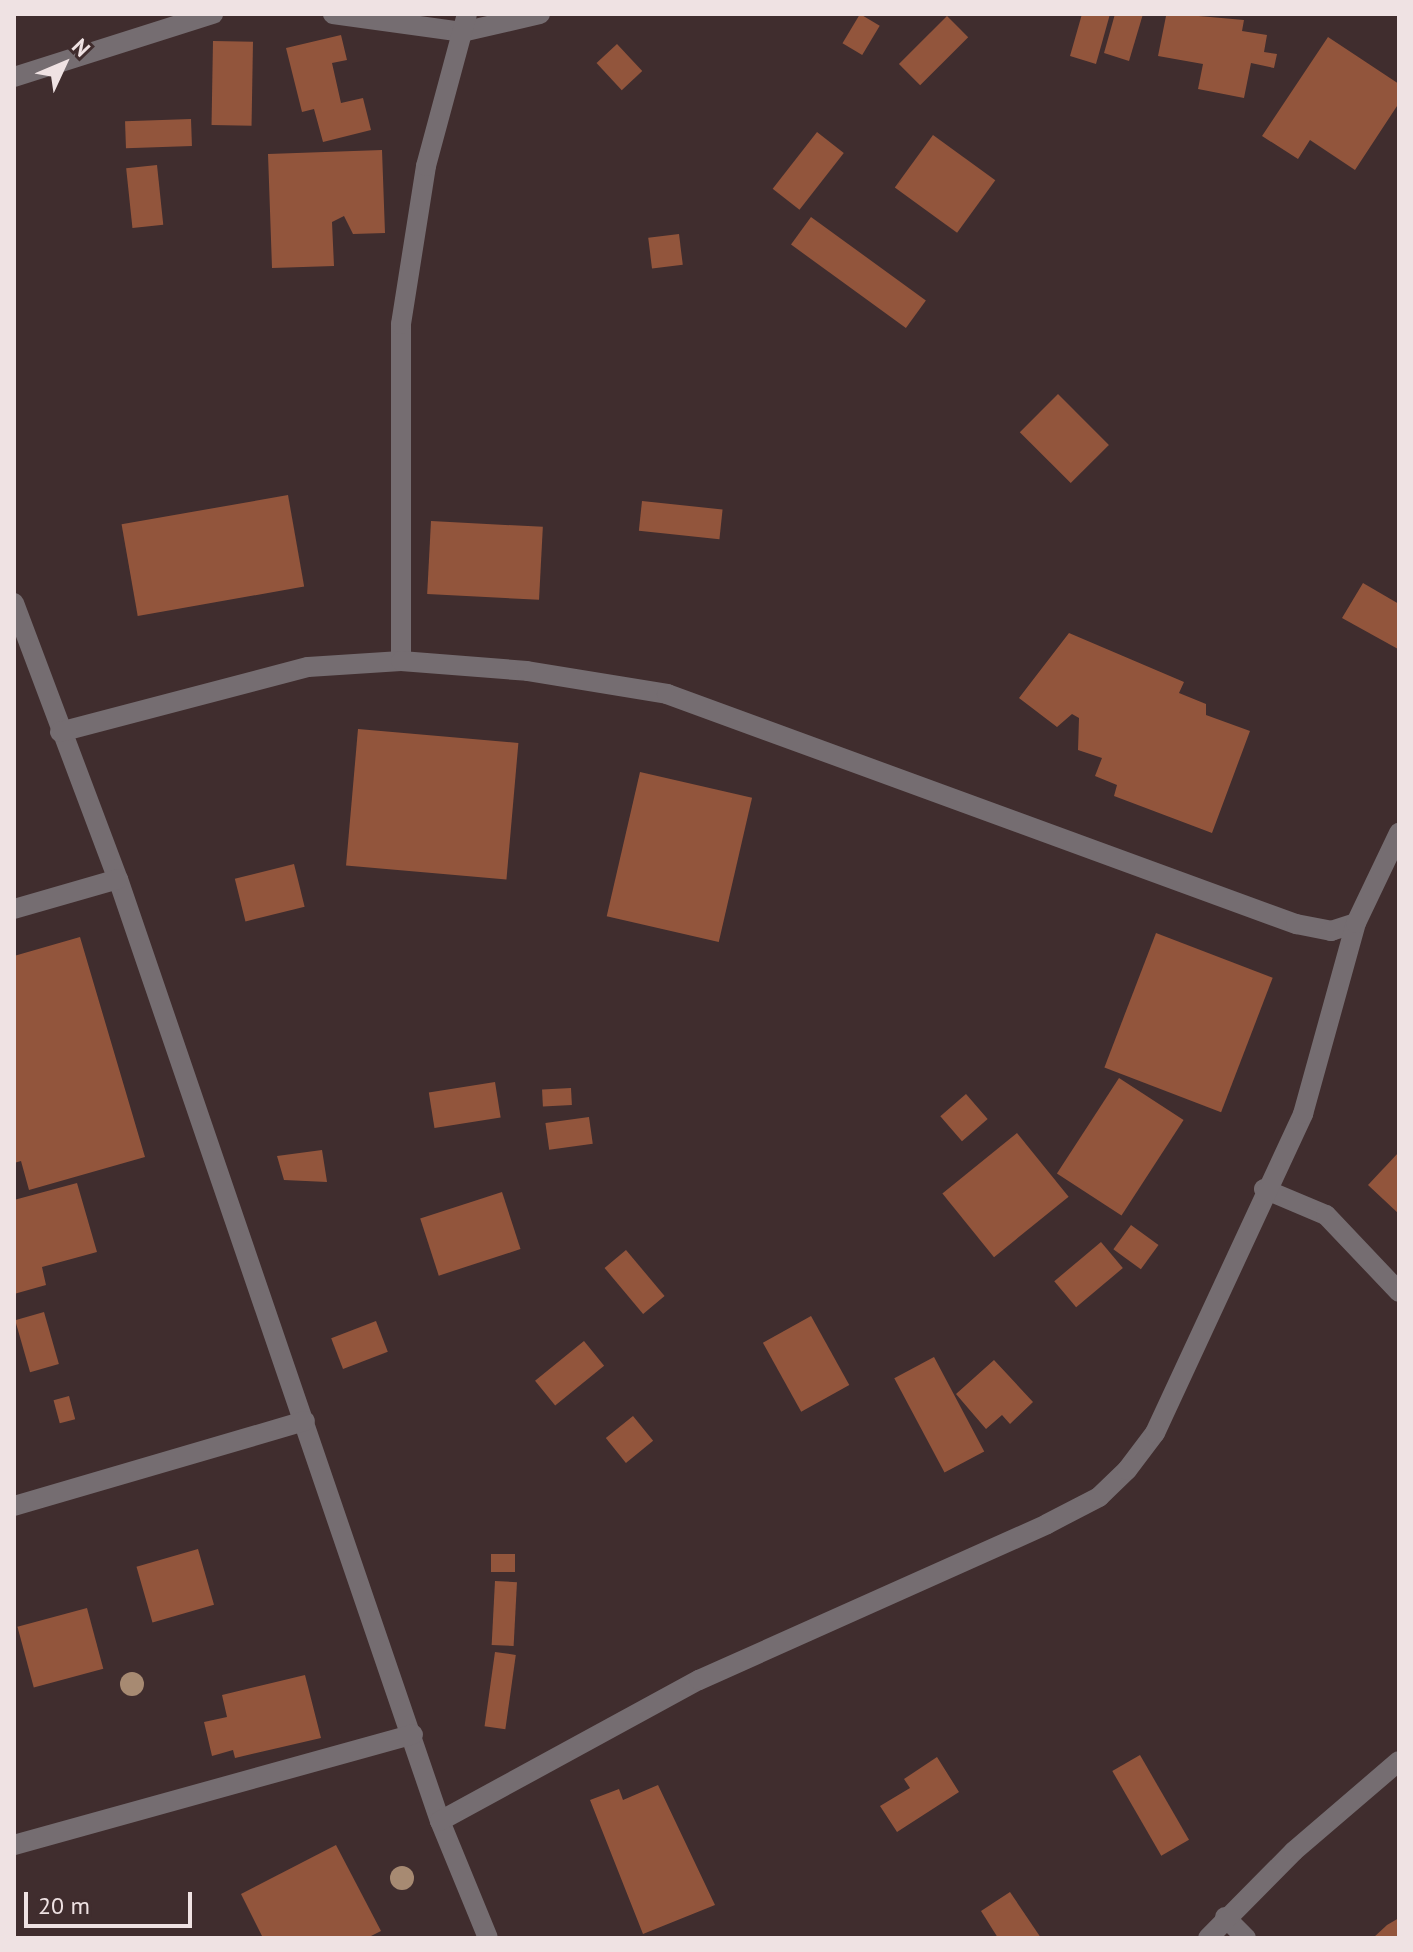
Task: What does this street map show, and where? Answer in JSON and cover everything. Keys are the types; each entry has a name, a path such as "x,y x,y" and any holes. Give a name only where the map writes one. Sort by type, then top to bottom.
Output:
{"street":[{"path":"14,77 213,14"},
{"path":"333,14 465,23 540,14"},
{"path":"401,661 401,324 426,166 465,23"},
{"path":"14,603 60,732 118,879 413,1734 440,1821 488,1938"},
{"path":"60,732 308,667 401,661 527,671 667,694 1296,924 1331,931 1356,923"},
{"path":"440,1821 699,1680 1099,1497 1155,1433 1264,1189 1303,1114 1356,923 1399,833"},
{"path":"14,909 118,879"},
{"path":"1264,1189 1326,1215 1399,1292"},
{"path":"14,1506 305,1421"},
{"path":"14,1845 413,1734"},
{"path":"1208,1938 1225,1917 1399,1761"},
{"path":"1225,1917 1246,1938"}],"building":[{"path":"860,14 880,26 862,55 842,43"},
{"path":"1082,14 1110,14 1096,64 1070,56"},
{"path":"1115,14 1143,14 1129,61 1104,53"},
{"path":"1176,14 1244,20 1242,31 1267,35 1264,52 1277,54 1274,68 1251,63 1244,98 1198,89 1203,64 1158,56 1166,16"},
{"path":"947,16 968,37 920,85 899,64"},
{"path":"341,35 347,60 332,63 341,103 363,98 371,130 323,142 314,109 302,112 286,48"},
{"path":"1328,37 1399,84 1399,103 1355,170 1310,140 1298,159 1262,136"},
{"path":"213,41 253,42 252,126 212,125"},
{"path":"617,44 642,71 622,90 597,63"},
{"path":"191,119 192,146 126,148 125,121"},
{"path":"817,132 844,153 799,210 773,189"},
{"path":"933,135 995,180 957,233 895,188"},
{"path":"382,150 385,233 353,234 344,216 332,222 334,266 272,268 268,154"},
{"path":"157,165 163,225 132,228 126,168"},
{"path":"811,217 926,300 906,328 791,245"},
{"path":"679,234 683,265 652,269 648,238"},
{"path":"1058,394 1109,445 1071,483 1020,432"},
{"path":"288,495 304,587 138,616 122,524"},
{"path":"642,501 723,509 719,539 639,531"},
{"path":"431,521 543,527 539,600 427,594"},
{"path":"1363,583 1399,604 1398,649 1342,618"},
{"path":"1069,633 1184,682 1179,693 1206,704 1206,715 1250,731 1212,833 1114,796 1117,785 1095,776 1102,758 1078,750 1079,718 1072,714 1057,727 1019,698"},
{"path":"358,729 518,743 506,880 346,865"},
{"path":"640,772 752,798 719,942 607,916"},
{"path":"294,864 305,907 245,921 235,879"},
{"path":"1156,933 1273,978 1221,1112 1104,1067"},
{"path":"80,937 145,1157 29,1190 21,1161 14,1163 14,956"},
{"path":"1119,1078 1184,1120 1121,1216 1057,1174"},
{"path":"495,1082 501,1118 434,1128 429,1092"},
{"path":"571,1088 572,1105 543,1106 542,1090"},
{"path":"966,1094 988,1119 962,1141 940,1116"},
{"path":"589,1117 593,1144 549,1150 545,1123"},
{"path":"1017,1133 1069,1197 994,1257 942,1193"},
{"path":"322,1150 327,1182 284,1180 277,1156"},
{"path":"1399,1152 1399,1214 1368,1185"},
{"path":"77,1183 97,1252 42,1267 46,1285 14,1294 14,1200"},
{"path":"502,1192 521,1249 439,1276 420,1219"},
{"path":"1131,1225 1159,1245 1141,1269 1113,1249"},
{"path":"1101,1242 1123,1268 1076,1307 1054,1281"},
{"path":"626,1250 665,1296 643,1314 605,1268"},
{"path":"44,1312 59,1364 30,1372 15,1320"},
{"path":"811,1316 849,1385 801,1412 763,1343"},
{"path":"376,1321 388,1352 343,1369 331,1338"},
{"path":"584,1341 604,1366 555,1406 535,1381"},
{"path":"934,1357 984,1451 945,1473 894,1378"},
{"path":"994,1360 1033,1402 1010,1424 1002,1415 986,1429 956,1394"},
{"path":"69,1396 75,1419 60,1423 54,1400"},
{"path":"633,1416 653,1441 626,1463 606,1438"},
{"path":"198,1549 214,1605 152,1622 136,1567"},
{"path":"491,1554 515,1554 515,1572 491,1572"},
{"path":"495,1581 517,1582 514,1646 492,1645"},
{"path":"87,1608 103,1669 34,1687 17,1627"},
{"path":"495,1652 516,1655 505,1729 485,1726"},
{"path":"305,1675 321,1738 235,1758 233,1750 212,1756 204,1722 227,1717 222,1695"},
{"path":"1140,1755 1189,1840 1161,1856 1112,1771"},
{"path":"937,1757 959,1792 897,1832 880,1806 910,1788 904,1779"},
{"path":"658,1785 715,1905 643,1934 590,1800 619,1789 623,1800"},
{"path":"336,1845 381,1931 367,1938 263,1938 241,1894"},
{"path":"1010,1892 1041,1938 998,1938 981,1911"},
{"path":"1399,1918 1399,1938 1373,1938 1387,1925"}]}
